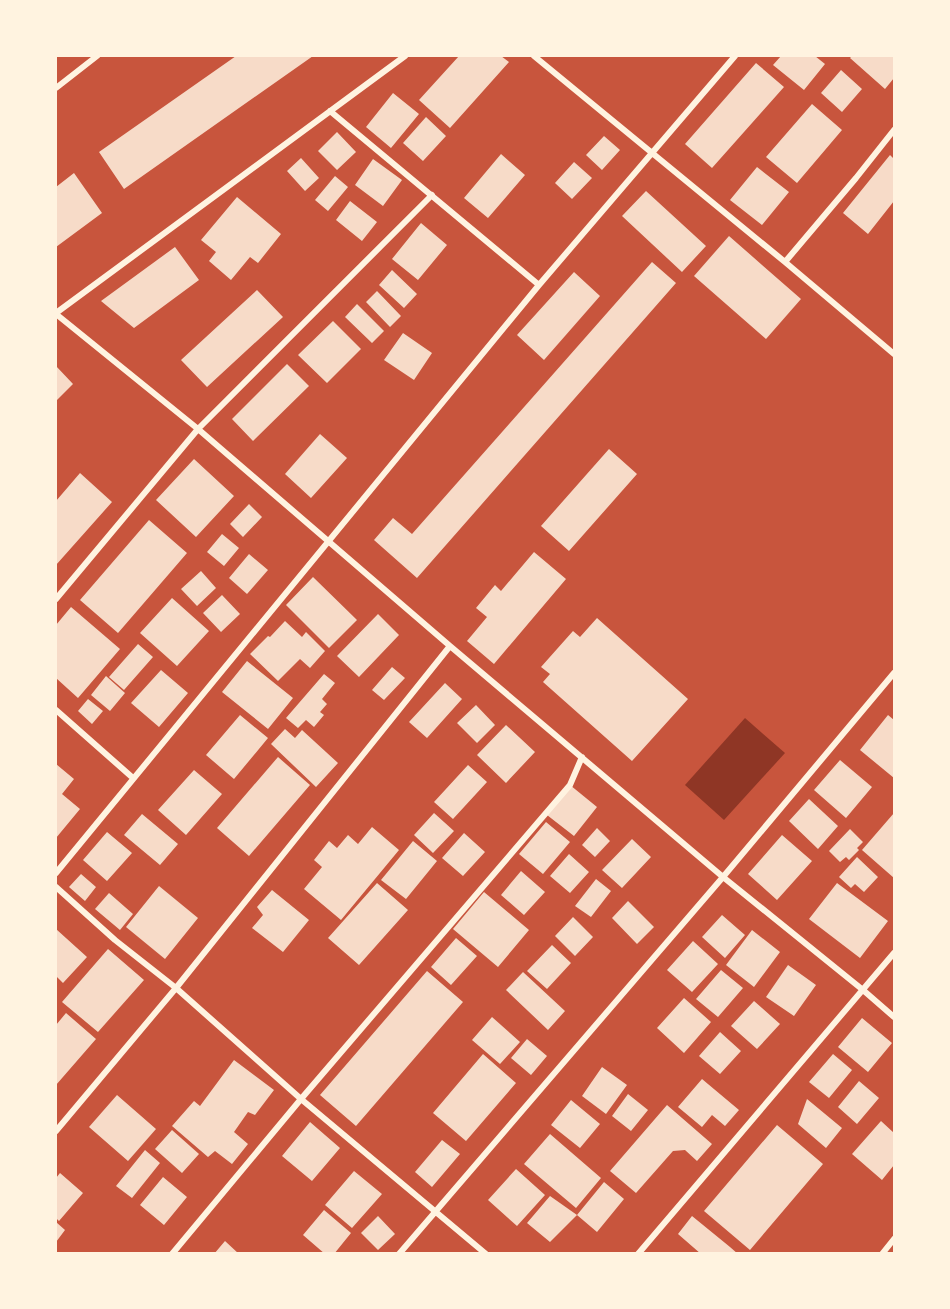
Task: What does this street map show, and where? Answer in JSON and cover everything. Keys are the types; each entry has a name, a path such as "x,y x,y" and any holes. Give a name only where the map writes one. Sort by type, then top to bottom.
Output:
{"street":[{"path":"56,88 97,56"},
{"path":"405,56 56,313 198,429 723,877 894,1017"},
{"path":"534,56 894,354"},
{"path":"56,873 539,285 735,56"},
{"path":"330,111 539,285"},
{"path":"785,262 894,130"},
{"path":"888,138 894,143"},
{"path":"56,599 198,429 432,195"},
{"path":"56,1131 176,988 450,646"},
{"path":"399,1254 723,877 894,673"},
{"path":"56,710 133,778"},
{"path":"172,1254 301,1099 570,785 582,757"},
{"path":"56,887 115,940 176,988 301,1099 486,1254"},
{"path":"638,1254 894,953"},
{"path":"882,1254 894,1239"}],"shaded area":[{"path":"745,718 785,753 724,820 685,785"}],"building":[{"path":"236,56 313,56 124,189 99,152"},
{"path":"459,56 501,56 509,62 450,128 419,100"},
{"path":"781,56 815,56 825,64 804,90 773,65"},
{"path":"852,56 894,56 894,78 885,89 850,58"},
{"path":"756,63 784,87 712,168 685,144"},
{"path":"841,70 862,89 842,112 821,93"},
{"path":"393,93 419,114 391,148 366,127"},
{"path":"812,104 842,130 797,183 766,157"},
{"path":"426,117 446,136 423,161 403,143"},
{"path":"337,132 356,152 337,170 318,151"},
{"path":"604,136 620,150 602,170 586,155"},
{"path":"501,154 525,175 488,218 464,198"},
{"path":"890,155 894,159 894,201 868,234 843,213"},
{"path":"301,158 319,178 305,191 287,171"},
{"path":"373,159 402,180 383,206 355,185"},
{"path":"574,162 592,178 572,199 555,183"},
{"path":"757,167 789,192 762,225 730,200"},
{"path":"74,173 102,213 56,247 56,187"},
{"path":"335,176 348,187 328,211 315,200"},
{"path":"646,191 706,246 682,272 622,216"},
{"path":"237,197 281,234 258,263 250,257 231,280 209,261 216,252 201,240"},
{"path":"350,201 377,222 362,241 336,220"},
{"path":"421,223 447,245 418,280 392,259"},
{"path":"729,236 801,299 766,339 694,276"},
{"path":"175,247 199,280 134,328 101,301"},
{"path":"652,262 676,283 417,578 374,540 393,518 412,534"},
{"path":"392,270 417,294 404,308 379,285"},
{"path":"574,272 600,296 544,360 517,335"},
{"path":"257,290 283,317 207,387 181,360"},
{"path":"377,291 401,316 390,327 366,302"},
{"path":"357,304 384,331 372,343 345,317"},
{"path":"333,321 361,349 327,383 298,355"},
{"path":"403,333 432,353 414,380 384,360"},
{"path":"287,364 309,386 253,441 232,419"},
{"path":"56,366 73,384 56,401"},
{"path":"320,434 347,458 311,498 285,474"},
{"path":"609,449 637,474 569,551 541,526"},
{"path":"194,459 234,496 196,537 156,500"},
{"path":"80,473 112,502 56,565 56,501"},
{"path":"249,504 262,517 243,537 230,524"},
{"path":"149,520 187,553 118,633 80,600"},
{"path":"222,534 239,548 224,566 207,552"},
{"path":"534,552 566,579 494,664 467,641 487,617 476,608 495,585 501,591"},
{"path":"249,554 268,570 247,594 229,578"},
{"path":"201,571 216,588 197,606 181,589"},
{"path":"313,577 357,620 329,648 286,605"},
{"path":"222,595 240,614 221,632 203,613"},
{"path":"172,598 209,631 177,666 140,633"},
{"path":"71,607 120,649 78,698 56,678 56,625"},
{"path":"378,614 399,635 359,677 337,656"},
{"path":"597,618 688,699 632,761 543,682 550,674 541,667 573,631 580,637"},
{"path":"285,621 302,637 306,632 325,651 310,668 300,659 278,681 250,654"},
{"path":"138,644 153,657 124,690 109,677"},
{"path":"247,661 293,698 268,729 222,692"},
{"path":"392,667 405,678 384,700 372,690"},
{"path":"161,670 188,693 159,727 131,703"},
{"path":"324,674 335,683 322,699 327,704 320,712 324,715 314,727 306,720 298,728 286,718"},
{"path":"106,676 125,693 110,711 91,695"},
{"path":"445,683 462,699 427,738 409,722"},
{"path":"88,699 103,711 92,724 78,711"},
{"path":"476,705 495,725 477,743 457,723"},
{"path":"240,715 268,738 234,779 206,755"},
{"path":"888,715 894,720 894,778 860,750"},
{"path":"506,725 535,752 506,783 477,755"},
{"path":"285,729 295,738 302,730 338,763 316,787 271,744"},
{"path":"278,757 310,785 249,856 217,828"},
{"path":"840,760 872,787 846,818 814,790"},
{"path":"56,764 74,779 62,794 80,809 56,838"},
{"path":"468,765 487,782 453,819 434,802"},
{"path":"194,770 222,794 186,835 158,810"},
{"path":"570,785 597,807 574,836 547,815"},
{"path":"809,799 838,826 818,849 789,821"},
{"path":"434,813 454,831 433,853 414,835"},
{"path":"894,813 894,878 862,850"},
{"path":"142,814 178,844 160,865 124,835"},
{"path":"546,822 570,842 543,874 519,854"},
{"path":"372,827 399,850 341,920 304,889 322,867 314,860 329,841 337,848 348,835 358,844"},
{"path":"597,828 610,841 595,857 582,845"},
{"path":"850,829 863,842 849,860 846,857 840,862 829,851"},
{"path":"107,832 132,853 107,881 83,860"},
{"path":"464,833 485,852 463,876 442,858"},
{"path":"782,835 812,861 777,900 748,874"},
{"path":"632,839 651,857 622,888 602,870"},
{"path":"413,841 437,861 406,899 381,880"},
{"path":"569,854 589,872 570,893 550,876"},
{"path":"857,857 878,877 864,892 855,884 851,888 839,877"},
{"path":"521,871 545,892 524,915 501,895"},
{"path":"81,874 96,887 85,901 69,887"},
{"path":"596,879 611,891 591,917 575,906"},
{"path":"377,883 408,910 359,965 328,938"},
{"path":"837,883 888,921 860,958 809,919"},
{"path":"159,886 198,918 165,959 126,927"},
{"path":"272,890 309,920 283,952 252,928 263,915 257,907"},
{"path":"484,892 529,930 498,967 453,929"},
{"path":"109,893 133,914 120,930 95,909"},
{"path":"628,901 654,927 637,944 612,918"},
{"path":"722,915 745,935 725,958 702,937"},
{"path":"573,917 593,937 575,956 555,936"},
{"path":"56,929 87,957 63,983 56,976"},
{"path":"752,930 780,952 754,987 726,965"},
{"path":"456,938 477,956 451,985 431,967"},
{"path":"693,941 718,964 692,992 667,970"},
{"path":"552,945 571,963 547,989 527,971"},
{"path":"108,949 144,980 98,1032 62,1002"},
{"path":"788,965 816,985 794,1016 766,997"},
{"path":"721,970 743,988 718,1017 696,999"},
{"path":"427,971 463,1002 356,1126 320,1095"},
{"path":"523,972 565,1011 548,1030 506,990"},
{"path":"684,998 711,1022 684,1053 657,1028"},
{"path":"754,1001 780,1024 757,1049 731,1026"},
{"path":"66,1013 96,1039 56,1085 56,1025"},
{"path":"492,1017 520,1042 500,1064 472,1040"},
{"path":"862,1018 892,1043 868,1072 838,1047"},
{"path":"720,1032 741,1051 720,1074 699,1056"},
{"path":"527,1039 547,1056 531,1075 511,1058"},
{"path":"483,1054 516,1083 466,1141 433,1113"},
{"path":"833,1054 852,1070 829,1098 809,1082"},
{"path":"234,1060 274,1090 255,1115 248,1112 234,1132 248,1144 232,1164 215,1151 208,1157 172,1126 194,1101 200,1106"},
{"path":"602,1067 627,1085 606,1114 582,1096"},
{"path":"702,1079 739,1110 725,1126 712,1115 702,1127 678,1107"},
{"path":"859,1081 879,1098 857,1124 838,1107"},
{"path":"628,1094 648,1110 631,1131 612,1116"},
{"path":"117,1095 156,1129 128,1161 89,1127"},
{"path":"807,1099 842,1128 826,1148 798,1124"},
{"path":"571,1100 600,1124 580,1148 551,1125"},
{"path":"667,1105 712,1144 697,1161 685,1150 673,1151 636,1193 610,1171"},
{"path":"881,1121 894,1133 894,1165 882,1180 852,1154"},
{"path":"310,1122 340,1148 312,1181 282,1156"},
{"path":"777,1125 823,1164 750,1250 704,1211"},
{"path":"172,1130 199,1154 182,1173 155,1149"},
{"path":"550,1134 601,1178 576,1208 524,1164"},
{"path":"442,1140 460,1154 432,1187 415,1172"},
{"path":"145,1150 160,1163 132,1198 116,1186"},
{"path":"516,1169 545,1195 517,1226 488,1200"},
{"path":"354,1171 382,1194 352,1228 325,1205"},
{"path":"60,1173 83,1193 59,1221 56,1218 56,1178"},
{"path":"163,1177 187,1197 164,1225 140,1205"},
{"path":"604,1182 624,1199 597,1232 577,1215"},
{"path":"550,1196 577,1215 550,1242 527,1223"},
{"path":"324,1210 351,1233 334,1254 325,1254 303,1235"},
{"path":"378,1216 395,1234 378,1250 361,1233"},
{"path":"692,1216 738,1254 701,1254 678,1234"},
{"path":"56,1222 65,1230 56,1242"},
{"path":"225,1241 239,1254 214,1254"}]}
